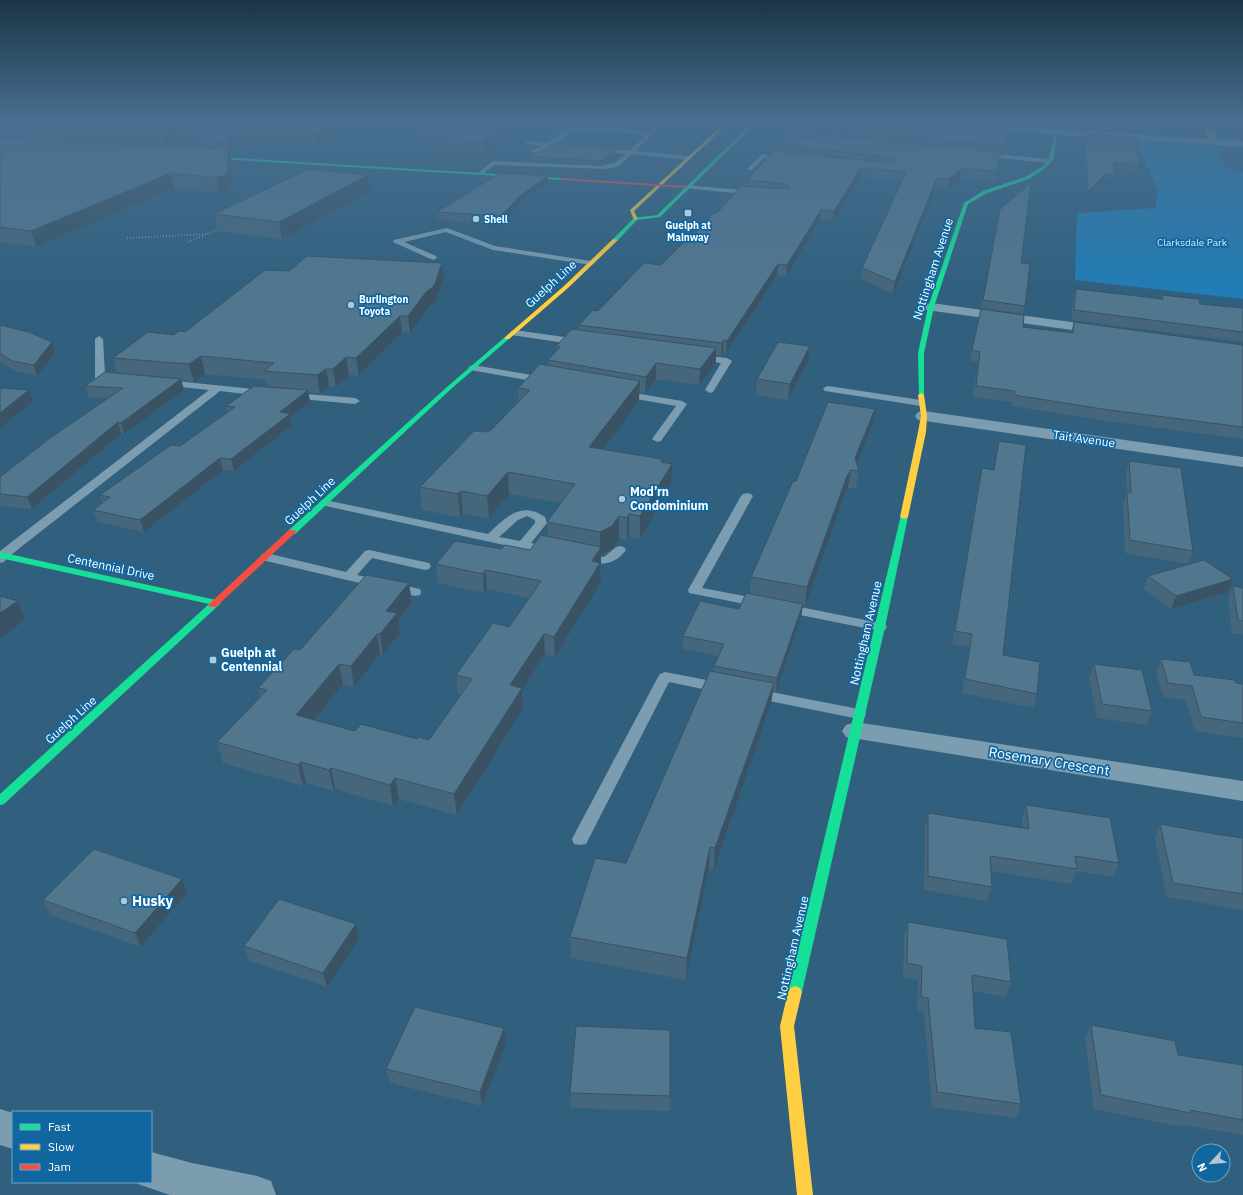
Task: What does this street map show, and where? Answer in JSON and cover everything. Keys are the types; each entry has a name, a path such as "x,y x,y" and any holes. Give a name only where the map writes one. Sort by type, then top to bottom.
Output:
{"street":[{"path":"524,177 687,187"},
{"path":"576,180 620,177"},
{"path":"670,177 632,211 636,219 658,216 698,177"},
{"name":"Nottingham Avenue","path":"805,1195 787,1026 880,627 922,432 923,409 921,353 931,307 966,203 985,192 1029,177"},
{"name":"Guelph Line","path":"0,801 473,368 591,263 636,219"},
{"path":"931,307 1118,332"},
{"name":"Tait Avenue","path":"923,409 1243,462"},
{"name":"Centennial Drive","path":"1,556 216,603"},
{"name":"Rosemary Crescent","path":"857,723 1243,791"},
{"path":"0,1127 12,1131"},
{"path":"152,1171 192,1182 257,1195"}],"lane":[{"path":"740,192 745,186"},
{"path":"687,187 762,194"},
{"path":"433,258 397,242 446,230 493,248 591,263"},
{"path":"514,333 586,343"},
{"path":"99,339 100,378 124,379"},
{"path":"688,356 726,361 710,390"},
{"path":"473,368 553,382"},
{"path":"155,382 271,394"},
{"path":"1,556 217,389"},
{"path":"828,389 923,409"},
{"path":"614,392 682,404 657,439"},
{"path":"286,395 355,401"},
{"path":"747,496 694,590 880,627"},
{"path":"325,503 565,554 605,561 612,559 620,550"},
{"path":"491,538 514,516 525,514 536,516 540,519 541,523 523,545"},
{"path":"348,577 369,554 424,566"},
{"path":"266,557 415,592"},
{"path":"580,839 665,677 739,691 857,723"}],"path":[{"path":"188,242 222,227"},
{"path":"127,238 207,234"}],"green space":[{"name":"Clarksdale Park","path":"1151,177 1243,177 1243,299 1075,280 1077,213 1156,208 1157,190"}],"building":[{"path":"0,177 162,177 31,231 0,227"},
{"path":"292,177 365,177 279,222 214,214"},
{"path":"494,177 547,177 521,195 501,216 437,212"},
{"path":"751,177 855,177 834,211 821,210 787,265 778,264 727,341 724,340 722,343 579,325 593,310 597,311 600,309 644,263 661,265 684,242 688,242 741,186 789,189 789,186 786,184 748,180"},
{"path":"904,177 952,177 949,179 937,178 895,282 862,268"},
{"path":"1087,177 1103,177 1088,191"},
{"path":"1031,183 1021,263 1030,264 1025,306 983,300 1000,209"},
{"path":"307,256 442,263 434,286 426,292 408,316 400,316 356,358 346,357 333,369 326,369 317,375 264,371 274,363 201,356 189,364 113,358 148,332 174,335 179,331 185,332 265,270 289,271"},
{"path":"1076,289 1163,299 1162,295 1199,299 1200,304 1243,308 1243,332 1074,310"},
{"path":"981,309 1024,315 1023,327 1073,333 1074,322 1243,345 1243,427 1109,410 1014,395 1015,391 976,386 980,352 972,350"},
{"path":"0,325 29,332 52,342 34,365 12,361 0,353"},
{"path":"572,329 716,348 700,369 656,363 646,377 548,360 560,347 556,346"},
{"path":"778,342 810,346 790,384 757,379"},
{"path":"540,364 640,381 589,447 662,459 661,462 672,464 640,516 629,514 627,518 619,516 612,526 600,532 547,522 575,484 508,472 487,496 461,491 458,494 420,487 474,431 490,431 530,390 518,388"},
{"path":"105,372 181,379 121,423 118,422 27,497 0,494 0,477 50,438 123,388 85,386"},
{"path":"254,386 308,390 280,412 290,414 231,459 220,458 140,520 93,510 110,497 100,495 171,445 180,446 235,407 226,406"},
{"path":"0,388 29,390 0,413"},
{"path":"828,402 875,409 855,458 859,471 851,470 847,476 807,587 751,577 793,481 796,481"},
{"path":"999,441 1026,445 1003,655 1040,662 1037,694 965,679 972,634 955,631 982,468 994,470"},
{"path":"1129,461 1181,468 1193,551 1130,540 1127,493 1131,493"},
{"path":"541,535 601,547 592,561 600,563 554,637 544,634 510,685 522,688 454,794 395,778 390,785 331,768 329,770 301,762 298,765 217,742 267,690 258,688 294,649 300,650 366,575 409,583 386,611 397,613 380,634 377,634 351,666 339,664 296,715 355,731 361,724 417,739 419,737 429,740 472,679 456,675 493,623 509,627 541,581 485,570 483,574 436,564 455,541 501,549 505,545 530,550"},
{"path":"1204,560 1233,579 1176,596 1148,576"},
{"path":"1233,586 1243,588 1243,621 1238,620"},
{"path":"746,593 803,604 777,678 714,666 724,644 683,636 700,601 739,609"},
{"path":"0,596 18,601 0,613"},
{"path":"1161,659 1190,662 1194,675 1235,680 1236,683 1243,684 1243,723 1201,717 1192,686 1168,683"},
{"path":"1094,664 1142,670 1152,711 1102,704"},
{"path":"710,671 774,683 715,848 710,847 687,958 570,937 595,858 626,863"},
{"path":"1026,805 1110,818 1119,863 1075,856 1077,869 990,856 992,887 928,876 928,813 1029,829"},
{"path":"1160,824 1243,838 1243,894 1173,883"},
{"path":"94,849 182,879 135,933 43,900"},
{"path":"279,899 356,924 323,973 244,946"},
{"path":"908,922 1007,939 1011,982 972,975 975,1028 1011,1032 1021,1104 937,1092 928,998 921,997 922,966 907,963"},
{"path":"415,1007 504,1028 480,1092 386,1069"},
{"path":"1091,1025 1175,1041 1178,1055 1243,1065 1243,1120 1190,1110 1190,1113 1101,1095"},
{"path":"576,1026 670,1030 670,1096 570,1093"}],"traffic: fast":[{"path":"525,177 562,179"},
{"path":"615,240 636,219 658,216 698,177"},
{"path":"921,395 921,353 931,307 966,203 985,192 1029,177"},
{"path":"292,532 449,388 507,338"},
{"path":"795,992 880,627 904,517"},
{"path":"0,555 216,603"},
{"path":"0,801 213,605"}],"traffic: slow":[{"path":"636,219 632,211 669,177"},
{"path":"507,338 566,287 615,240"},
{"path":"904,517 922,432 924,416 921,395"},
{"path":"795,992 787,1026 805,1195"}],"traffic: jam":[{"path":"562,179 687,187"},
{"path":"213,605 292,532"}],"place":[{"name":"Guelph at Mainway","path":"688,213"},
{"name":"Shell","path":"476,219"},
{"name":"Burlington Toyota","path":"351,305"},
{"name":"Mod’rn Condominium","path":"622,499"},
{"name":"Guelph at Centennial","path":"213,660"},
{"name":"Husky","path":"124,901"}]}
